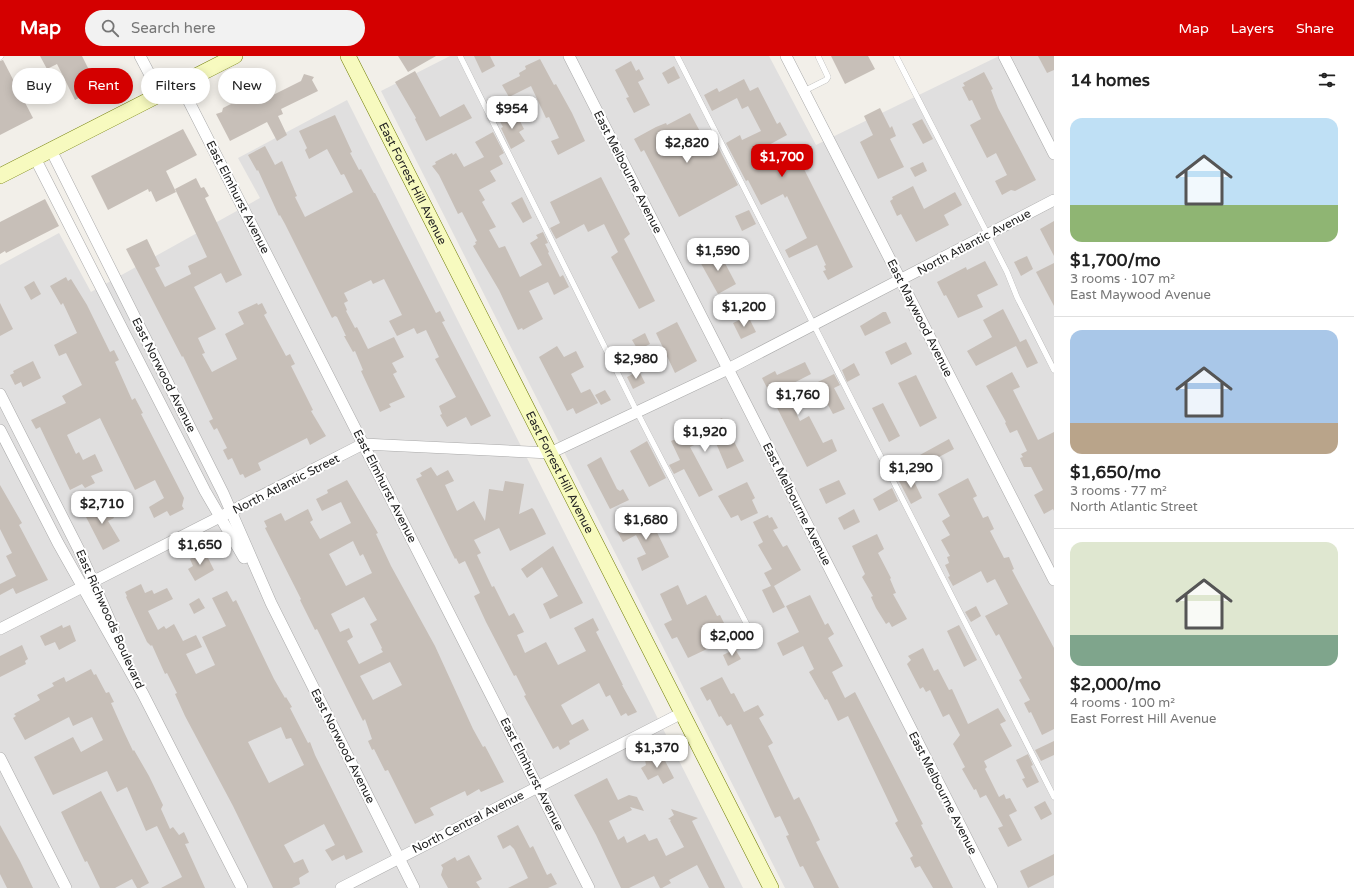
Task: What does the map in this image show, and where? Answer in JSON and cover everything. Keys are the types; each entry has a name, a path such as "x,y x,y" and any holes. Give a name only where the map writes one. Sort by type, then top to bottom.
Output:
{"main road":[{"path":"210,69 235,56"},
{"name":"East Forrest Hill Avenue","path":"348,56 771,888"},
{"path":"0,176 141,104"}],"street":[{"path":"140,56 146,68"},
{"name":"East Melbourne Avenue","path":"569,56 992,888"},
{"name":"East Maywood Avenue","path":"786,56 1054,580"},
{"path":"1004,56 1054,154"},
{"name":"East Elmhurst Avenue","path":"190,104 539,786 589,888"},
{"name":"East Norwood Avenue","path":"51,150 231,512 271,603 414,888"},
{"name":"East Norwood Avenue","path":"35,158 201,484 271,603"},
{"name":"North Atlantic Avenue","path":"550,453 728,369 1054,200"},
{"name":"East Richwoods Boulevard","path":"0,394 94,582 143,694"},
{"name":"East Richwoods Boulevard","path":"0,430 83,588 143,694 242,888"},
{"name":"North Atlantic Street","path":"0,629 364,444 550,453"},
{"name":"North Central Avenue","path":"341,888 682,713"},
{"path":"0,758 66,888"}],"lane":[{"path":"460,56 637,412 757,644"},
{"path":"677,56 1054,797"},
{"path":"804,91 826,80 828,77 818,56"},
{"path":"896,56 1007,272 1017,297 1054,370"}],"shaded area":[{"path":"450,56 769,56 816,145 999,56 1054,56 1054,888 785,888 381,91"},
{"path":"347,100 743,888 0,888 0,265 59,233 91,292 260,198 238,158"}],"building":[{"path":"40,56 82,56 88,68 74,68 74,98 66,82 66,68 59,68 57,64 46,68"},
{"path":"398,56 436,56 408,72"},
{"path":"474,56 490,56 495,66 482,73"},
{"path":"831,56 868,56 875,69 845,84"},
{"path":"1038,56 1054,56 1054,70 1047,73"},
{"path":"540,59 554,85 556,84 572,113 585,141 558,155 551,141 559,138 549,117 546,118 531,86 509,97 502,85 520,76 519,73 526,69 525,66"},
{"path":"3,60 12,77 12,104 26,104 33,118 0,135 0,61"},
{"path":"631,61 636,71 639,69 644,79 638,82 650,105 634,113 626,98 629,97 615,70"},
{"path":"674,66 680,78 668,84 662,73"},
{"path":"415,71 440,117 464,104 472,118 426,141 415,119 416,118 395,82"},
{"path":"984,72 993,89 991,90 998,108 1036,180 1015,191 1011,190 1002,195 995,181 1007,175 996,153 987,158 970,125 981,119 972,100 969,101 962,87 965,86 963,83"},
{"path":"304,74 314,77 312,80 318,91 281,109 283,114 278,116 287,135 277,141 267,122 230,141 216,114 222,112 223,108 231,104 276,104 276,94 301,81"},
{"path":"744,79 750,91 758,87 777,124 780,122 787,135 756,152 765,170 797,155 853,267 828,280 823,271 826,270 824,266 826,265 817,245 789,258 785,250 807,238 787,196 785,198 783,194 761,205 748,180 746,181 726,143 740,135 742,140 761,131 748,106 742,109 737,98 712,111 704,95 717,88 719,92"},
{"path":"880,108 890,128 892,126 896,136 890,139 904,167 878,179 860,142 873,135 864,116"},
{"path":"509,112 513,120 518,117 524,129 519,132 525,141 511,149 498,118"},
{"path":"690,113 703,137 709,134 717,148 718,147 738,185 679,217 644,150 641,152 634,139 656,127 666,123 667,125"},
{"path":"335,115 352,152 350,153 359,170 361,169 375,193 436,313 440,311 445,321 442,322 491,416 471,426 466,417 447,427 440,415 442,414 439,406 456,397 435,359 439,357 426,330 417,334 414,328 397,336 389,321 402,315 384,279 373,284 371,280 344,293 348,301 344,303 347,310 346,311 355,328 357,327 368,349 394,337 404,357 392,363 397,372 393,374 405,397 389,404 391,407 380,412 361,371 363,370 355,351 353,352 344,336 346,336 337,317 335,316 332,318 285,224 280,215 279,216 258,170 257,171 248,155 265,146 275,165 282,161 297,196 295,197 305,217 353,192 344,174 341,175 327,149 309,159 305,150 307,148 299,131"},
{"path":"922,119 933,139 923,144 912,124"},
{"path":"183,129 197,155 166,171 176,192 156,202 151,191 149,192 148,189 108,210 91,176"},
{"path":"493,132 504,153 499,156 503,164 490,171 496,181 479,190 485,200 482,202 496,227 489,230 499,248 505,246 520,277 542,265 530,243 538,238 536,235 543,232 548,243 545,244 549,252 548,253 560,277 563,275 569,287 554,295 548,282 529,291 543,319 523,330 522,328 518,330 499,290 473,246 477,241 462,212 458,214 439,175 432,166 436,164 435,162 452,153 453,155 456,153 464,167 484,157 475,142"},
{"path":"923,162 927,171 915,177 910,168"},
{"path":"601,177 630,234 624,239 655,301 639,309 611,257 618,252 604,224 588,232 584,224 556,239 550,228 560,223 550,202"},
{"path":"196,178 201,188 204,187 209,196 205,198 242,275 226,283 221,273 194,287 216,329 198,338 205,353 202,354 212,372 237,359 225,334 244,324 238,312 257,303 258,305 262,303 267,313 264,315 286,356 290,354 295,364 291,366 313,410 311,411 326,436 310,445 307,438 258,463 261,470 245,478 243,474 240,475 232,458 228,460 223,450 227,448 217,428 214,430 209,421 213,419 183,356 182,357 126,249 147,239 160,266 155,268 165,287 191,274 188,266 207,257 175,189"},
{"path":"913,186 924,209 955,192 962,205 944,215 949,225 916,242 901,214 897,216 890,201 893,199 892,197"},
{"path":"522,197 532,218 523,223 511,203"},
{"path":"45,199 59,226 6,253 5,251 0,254 0,222"},
{"path":"749,210 756,224 742,231 735,216"},
{"path":"1054,221 1054,256 1040,229"},
{"path":"718,250 736,284 718,294 699,260"},
{"path":"1027,256 1033,269 1021,276 1014,262"},
{"path":"985,261 998,285 977,295 983,307 958,318 946,295 944,296 937,282 966,267 967,270"},
{"path":"1054,263 1054,306 1036,272"},
{"path":"66,277 68,281 71,279 87,305 110,352 114,350 119,360 115,362 132,400 135,398 143,413 141,414 184,498 182,506 184,509 170,516 167,511 154,518 149,507 164,498 155,480 135,490 100,418 67,435 76,454 79,452 83,460 95,454 103,471 91,476 95,483 85,488 82,484 70,490 40,427 36,429 31,420 66,403 62,396 82,385 66,353 59,356 54,345 77,333 63,303 61,305 50,286"},
{"path":"34,281 41,294 31,300 24,287"},
{"path":"0,303 13,329 0,336"},
{"path":"1003,309 1020,342 1026,339 1038,363 1027,368 1016,346 976,366 967,351 992,337 983,320"},
{"path":"883,312 886,312 891,323 865,336 860,326"},
{"path":"748,316 756,332 741,339 733,323"},
{"path":"677,322 697,361 675,373 656,333"},
{"path":"645,333 650,344 638,350 632,340"},
{"path":"906,342 912,354 891,365 885,352"},
{"path":"557,346 564,357 576,351 584,367 571,374 581,393 590,389 598,403 576,414 573,408 567,411 539,357"},
{"path":"33,361 41,378 23,387 21,382 15,385 10,375 14,373 13,371"},
{"path":"805,362 811,374 784,388 800,421 809,416 823,443 832,439 837,451 807,467 762,378 775,371 777,375"},
{"path":"854,363 860,375 847,382 842,370"},
{"path":"639,371 645,383 633,389 627,377"},
{"path":"1012,372 1020,387 1013,390 1038,440 1054,432 1054,511 1053,509 1044,514 1034,495 1043,490 1031,467 1024,467 1020,458 1023,457 1021,454 1027,451 1017,430 1010,433 1005,423 1006,422 986,386"},
{"path":"834,374 840,385 834,388 845,409 833,414 816,383"},
{"path":"916,375 937,418 920,427 898,383"},
{"path":"605,390 611,400 601,405 595,395"},
{"path":"883,403 900,436 889,442 872,408"},
{"path":"722,418 744,461 727,469 713,436 690,447 713,490 699,497 684,469 674,474 669,465 680,460 671,441"},
{"path":"949,439 954,449 903,476 898,467"},
{"path":"647,441 666,478 649,487 630,451"},
{"path":"601,457 617,489 620,491 623,489 629,500 610,509 587,465"},
{"path":"431,467 437,476 448,470 454,481 445,485 457,511 474,501 485,521 489,489 503,491 505,481 524,484 519,514 532,508 546,534 510,551 499,528 474,540 481,553 477,555 492,587 494,586 509,616 514,613 524,632 517,635 525,653 546,642 558,665 586,651 574,628 593,618 599,630 596,632 637,712 628,716 626,713 621,716 610,695 606,697 599,683 561,705 572,725 583,719 589,730 569,741 570,744 560,750 558,746 553,749 524,696 526,695 516,675 514,676 486,622 474,596 480,593 465,561 459,564 456,558 455,559 416,479 422,476 420,473"},
{"path":"911,475 922,498 911,504 899,481"},
{"path":"968,478 977,496 973,498 983,518 988,516 994,529 990,531 1004,558 1009,557 1014,569 1012,570 1054,648 1054,729 1042,735 1031,712 1029,713 1024,703 1030,700 1019,680 1022,678 999,634 996,636 985,616 1008,604 995,579 987,583 981,571 953,586 948,577 950,576 945,565 949,563 947,557 950,556 941,540 950,535 942,521 950,516 938,494"},
{"path":"347,480 378,533 376,534 391,566 435,646 473,729 483,747 485,746 504,782 481,792 479,789 467,796 465,791 430,808 434,815 415,824 388,770 385,771 374,749 372,750 368,741 372,739 365,719 363,721 317,629 315,630 265,528 267,527 264,521 281,513 285,521 308,509 313,520 310,522 320,539 351,523 341,502 322,511 316,499 328,493 327,490","holes":["353,541 360,556 363,554 372,573 346,586 329,554","364,597 377,620 370,624 383,652 359,664 347,641 353,637 349,628 340,632 331,614","390,662 402,685 373,700 360,676"]},
{"path":"839,480 846,494 826,504 819,489"},
{"path":"747,482 755,498 752,500 758,513 741,521 738,515 731,518 718,496"},
{"path":"0,485 22,523 19,525 48,580 16,594 13,588 0,595 0,584 16,576 6,556 12,553 0,529"},
{"path":"892,488 898,501 879,511 873,499"},
{"path":"105,501 114,518 108,521 120,541 103,550 85,515 88,513 87,510"},
{"path":"854,509 860,522 844,530 838,518"},
{"path":"648,514 669,557 642,571 637,558 646,554 636,535 623,542 617,531"},
{"path":"768,515 769,518 772,517 778,528 773,530 783,547 787,545 801,570 774,586 785,607 773,613 762,590 771,586 764,573 772,569 758,545 763,542 753,522"},
{"path":"877,534 884,549 878,553 891,578 890,579 896,593 893,594 907,619 892,627 889,622 886,624 876,608 871,597 873,596 862,577 865,574 852,546"},
{"path":"553,546 583,603 550,619 543,604 558,596 542,567 527,578 521,569"},
{"path":"205,552 214,570 195,581 188,569 193,566 190,559"},
{"path":"141,584 145,593 152,590 154,594 167,588 173,599 148,611 158,630 164,626 166,629 174,624 183,641 196,635 202,647 186,654 196,674 215,665 202,637 226,626 212,598 227,591 233,602 236,600 274,679 292,707 290,708 308,743 310,742 363,852 346,860 344,855 332,861 325,850 335,845 324,824 284,845 294,863 303,859 309,872 299,878 300,884 292,888 273,888 233,806 185,716 175,694 177,693 167,673 165,674 152,645 151,646 147,642 125,592","holes":["281,727 286,739 291,738 304,765 269,783 248,742"]},
{"path":"678,585 687,605 706,595 717,616 720,615 725,625 705,636 707,640 703,641 707,649 688,658 677,637 672,639 664,624 672,620 660,594"},
{"path":"810,595 825,625 828,623 834,634 828,638 843,666 832,672 845,698 855,692 923,824 921,825 953,888 933,888 920,866 915,868 910,858 913,856 895,823 898,821 848,716 838,721 827,699 825,700 809,672 814,669 803,646 783,656 777,643 799,632 786,606"},
{"path":"199,598 205,608 194,614 189,604"},
{"path":"976,606 981,616 971,622 965,612"},
{"path":"62,625 63,628 70,625 76,641 59,650 55,642 45,646 40,636"},
{"path":"959,625 977,660 964,667 947,631"},
{"path":"22,645 28,659 25,661 26,664 0,677 0,656"},
{"path":"923,648 934,671 938,669 949,690 952,689 968,724 998,708 1006,721 1000,724 1012,746 984,761 987,767 985,769 999,797 1004,794 1006,799 1010,798 1017,811 1009,815 1022,840 1008,847 998,828 1003,826 986,795 980,798 976,789 974,790 962,769 965,767 953,744 960,735 949,714 943,717 930,690 926,692 923,687 920,689 907,664 911,660 908,656"},
{"path":"735,649 741,659 728,666 723,655"},
{"path":"91,669 94,675 96,674 106,693 109,692 114,702 111,703 133,751 134,750 149,776 163,805 161,809 170,829 173,827 179,835 184,832 189,843 185,844 205,888 161,888 182,877 157,826 146,831 127,787 117,792 107,771 53,795 34,757 73,737 81,752 103,740 92,717 73,726 69,717 25,740 13,718 16,716 14,714 40,700 37,695 54,686 52,683 64,677 66,682"},
{"path":"722,677 731,694 734,693 744,712 758,705 764,715 759,718 773,743 768,746 794,800 799,797 810,819 820,840 816,842 839,888 814,888 803,866 800,867 786,836 789,835 780,816 775,818 731,724 727,726 721,716 719,717 710,699 707,701 700,688"},
{"path":"1054,741 1054,755 1041,761 1035,750"},
{"path":"661,753 674,778 663,784 658,775 648,780 641,768 646,765 645,760"},
{"path":"1028,754 1033,765 1031,766 1039,782 1027,788 1022,779 1025,778 1016,760"},
{"path":"607,778 618,800 629,795 637,797 644,811 630,807 632,810 609,821 618,840 624,836 627,843 645,834 649,841 657,838 666,856 684,847 670,821 671,820 668,819 674,815 671,809 698,818 692,821 725,888 709,888 697,865 669,880 671,883 662,888 660,888 654,876 629,888 621,888 596,835 574,795"},
{"path":"101,791 149,883 140,888 137,888 132,879 115,888 100,888 87,861 85,862 61,812"},
{"path":"1045,801 1052,814 1041,820 1034,807"},
{"path":"0,825 33,888 7,888 0,874"},
{"path":"518,825 530,848 533,846 547,875 551,873 557,884 548,888 508,888 528,878 514,849 510,845 503,849 497,836"},
{"path":"1054,854 1054,875 1028,888 1020,871"},
{"path":"469,855 482,879 476,882 480,888 448,888 441,875 443,868 441,865 455,857 457,861"}]}
